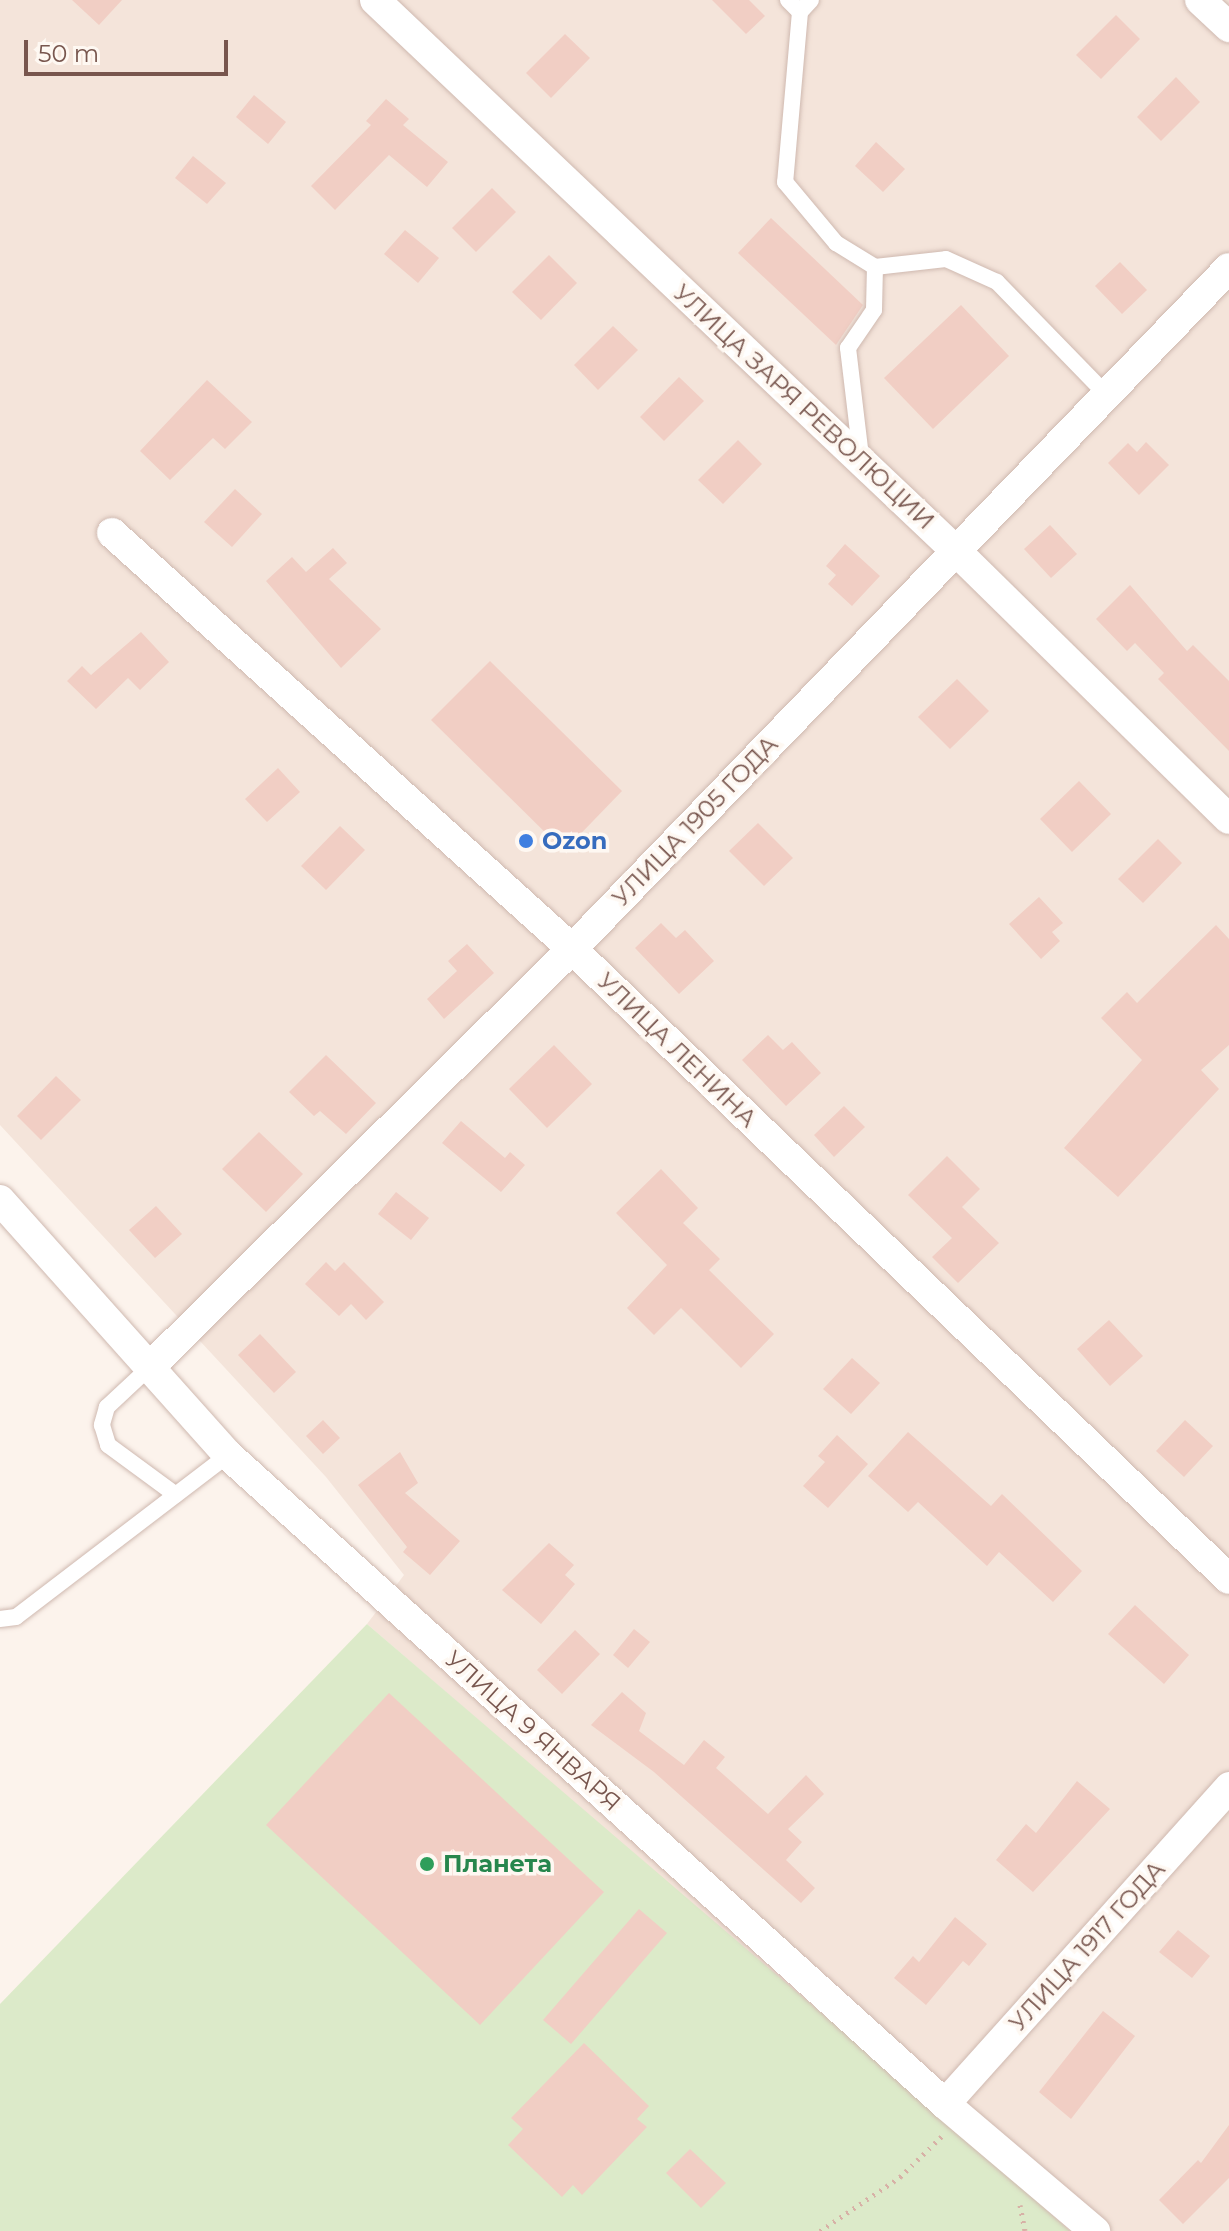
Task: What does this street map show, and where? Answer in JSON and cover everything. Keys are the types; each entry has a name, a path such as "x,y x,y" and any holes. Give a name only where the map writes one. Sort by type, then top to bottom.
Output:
{"street":[{"name":"УЛИЦА ЗАРЯ РЕВОЛЮЦИИ","path":"375,0 954,549 1229,819"},
{"path":"1200,0 1229,27"},
{"name":"УЛИЦА 1905 ГОДА","path":"152,1365 572,949 954,549 1229,268"},
{"name":"УЛИЦА ЛЕНИНА","path":"112,533 572,949 1229,1579"},
{"name":"УЛИЦА 9 ЯНВАРЯ","path":"0,1200 152,1365 228,1455 953,2111 1095,2231"},
{"name":"УЛИЦА 1917 ГОДА","path":"953,2111 1229,1787"}],"lane":[{"path":"799,4 785,182 836,243 875,267 946,259 997,282 1106,394"},
{"path":"862,462 848,348 874,310 875,267"},
{"path":"152,1365 107,1407 102,1425 108,1445 176,1495"},
{"path":"0,1619 16,1617 228,1455"}],"path":[{"path":"820,2231 900,2177 953,2111"}],"shaded area":[{"path":"0,0 1229,0 1229,2231 1070,2231 367,1624 404,1575 326,1477 0,1125"}],"green space":[{"path":"367,1624 931,2107 1070,2231 0,2231 0,2004"}],"building":[{"path":"72,0 122,0 99,25"},
{"path":"712,0 749,0 765,16 746,34"},
{"path":"1116,15 1140,39 1101,79 1076,55"},
{"path":"565,34 590,58 551,98 526,73"},
{"path":"1176,77 1200,102 1161,141 1137,117"},
{"path":"254,95 286,122 268,144 236,117"},
{"path":"386,99 409,119 403,125 448,162 427,187 389,155 335,210 311,186 371,125 366,121"},
{"path":"876,142 905,169 883,192 855,166"},
{"path":"193,156 226,183 207,204 175,178"},
{"path":"492,188 516,212 476,252 452,228"},
{"path":"771,218 863,305 836,345 738,253"},
{"path":"405,230 439,258 418,283 384,254"},
{"path":"549,255 577,283 541,320 512,292"},
{"path":"1120,262 1147,290 1122,314 1095,286"},
{"path":"961,305 1009,356 933,429 884,378"},
{"path":"613,326 638,350 598,390 574,365"},
{"path":"679,377 704,401 664,441 640,417"},
{"path":"207,380 252,422 225,449 213,438 170,480 140,451"},
{"path":"738,440 762,464 723,504 698,480"},
{"path":"1146,442 1169,465 1139,495 1108,463 1128,443 1137,452"},
{"path":"235,489 262,514 232,547 204,522"},
{"path":"1050,525 1077,554 1051,578 1024,549"},
{"path":"845,544 880,576 852,606 828,584 836,575 826,566"},
{"path":"333,548 347,563 329,579 381,629 341,668 266,581 292,557 306,572"},
{"path":"1130,585 1187,651 1193,645 1229,681 1229,751 1158,679 1164,673 1135,643 1127,651 1096,619"},
{"path":"141,632 169,662 140,690 128,678 96,709 67,681 82,666 91,675"},
{"path":"490,661 622,791 564,851 431,720"},
{"path":"957,679 989,711 950,749 918,717"},
{"path":"278,768 300,792 267,822 245,799"},
{"path":"1079,781 1111,814 1072,852 1040,819"},
{"path":"758,823 793,858 764,886 729,851"},
{"path":"340,826 365,850 326,890 301,866"},
{"path":"1158,839 1182,863 1143,903 1118,879"},
{"path":"1039,897 1063,923 1052,932 1060,941 1041,959 1009,924"},
{"path":"661,923 676,938 685,930 714,961 679,994 635,948"},
{"path":"1216,925 1229,939 1229,1045 1201,1070 1219,1089 1118,1197 1064,1148 1142,1060 1101,1018 1127,992 1137,1003"},
{"path":"467,944 494,973 444,1019 427,999 457,971 448,961"},
{"path":"768,1035 783,1050 792,1042 821,1073 786,1106 742,1060"},
{"path":"554,1045 592,1084 547,1128 509,1089"},
{"path":"326,1055 376,1103 346,1134 320,1111 314,1116 289,1092"},
{"path":"56,1076 81,1100 41,1140 17,1116"},
{"path":"844,1106 865,1127 834,1157 814,1135"},
{"path":"461,1121 505,1158 510,1152 525,1165 501,1192 442,1143"},
{"path":"259,1132 303,1174 266,1212 222,1169"},
{"path":"947,1156 980,1189 962,1207 999,1243 958,1283 932,1257 952,1238 908,1195"},
{"path":"661,1169 698,1208 683,1223 720,1259 709,1270 774,1334 741,1368 681,1308 654,1335 627,1308 667,1265 616,1213"},
{"path":"396,1192 429,1218 411,1240 378,1214"},
{"path":"156,1206 182,1234 155,1258 129,1230"},
{"path":"326,1262 335,1271 344,1262 384,1302 366,1320 351,1304 339,1316 305,1284"},
{"path":"1109,1320 1143,1356 1110,1386 1077,1349"},
{"path":"260,1334 296,1372 274,1393 238,1355"},
{"path":"852,1358 880,1383 851,1414 823,1389"},
{"path":"323,1420 340,1438 323,1454 306,1436"},
{"path":"1185,1420 1213,1446 1184,1477 1156,1451"},
{"path":"908,1432 991,1506 1002,1494 1082,1571 1053,1602 999,1552 987,1566 918,1502 908,1512 868,1476"},
{"path":"837,1435 868,1464 828,1508 803,1486 825,1462 818,1456"},
{"path":"400,1452 418,1483 405,1493 460,1541 430,1575 403,1552 407,1547 358,1485"},
{"path":"549,1543 574,1565 565,1575 575,1584 541,1624 502,1590"},
{"path":"1135,1605 1189,1655 1164,1684 1108,1634"},
{"path":"634,1629 650,1642 628,1668 613,1655"},
{"path":"575,1630 600,1654 562,1694 537,1670"},
{"path":"622,1692 646,1713 639,1731 684,1765 704,1740 725,1757 716,1768 768,1814 806,1775 824,1794 788,1829 802,1842 786,1860 815,1888 801,1903 654,1772 591,1725"},
{"path":"389,1693 604,1892 480,2025 266,1825"},
{"path":"1077,1781 1110,1809 1033,1892 996,1860 1026,1824 1036,1833"},
{"path":"639,1909 667,1933 571,2044 543,2020"},
{"path":"955,1917 987,1944 969,1966 963,1961 926,2005 894,1978 913,1956 919,1962"},
{"path":"1178,1930 1210,1956 1192,1978 1159,1952"},
{"path":"1103,2011 1135,2036 1071,2119 1039,2092"},
{"path":"584,2043 649,2106 637,2119 647,2127 582,2195 573,2185 562,2197 508,2145 523,2129 511,2118"},
{"path":"1229,2125 1229,2178 1183,2224 1159,2200 1198,2160 1201,2163"},
{"path":"690,2149 726,2183 701,2208 666,2173"}],"place":[{"name":"Ozon","path":"526,841"},
{"name":"Планета","path":"427,1864"}]}
